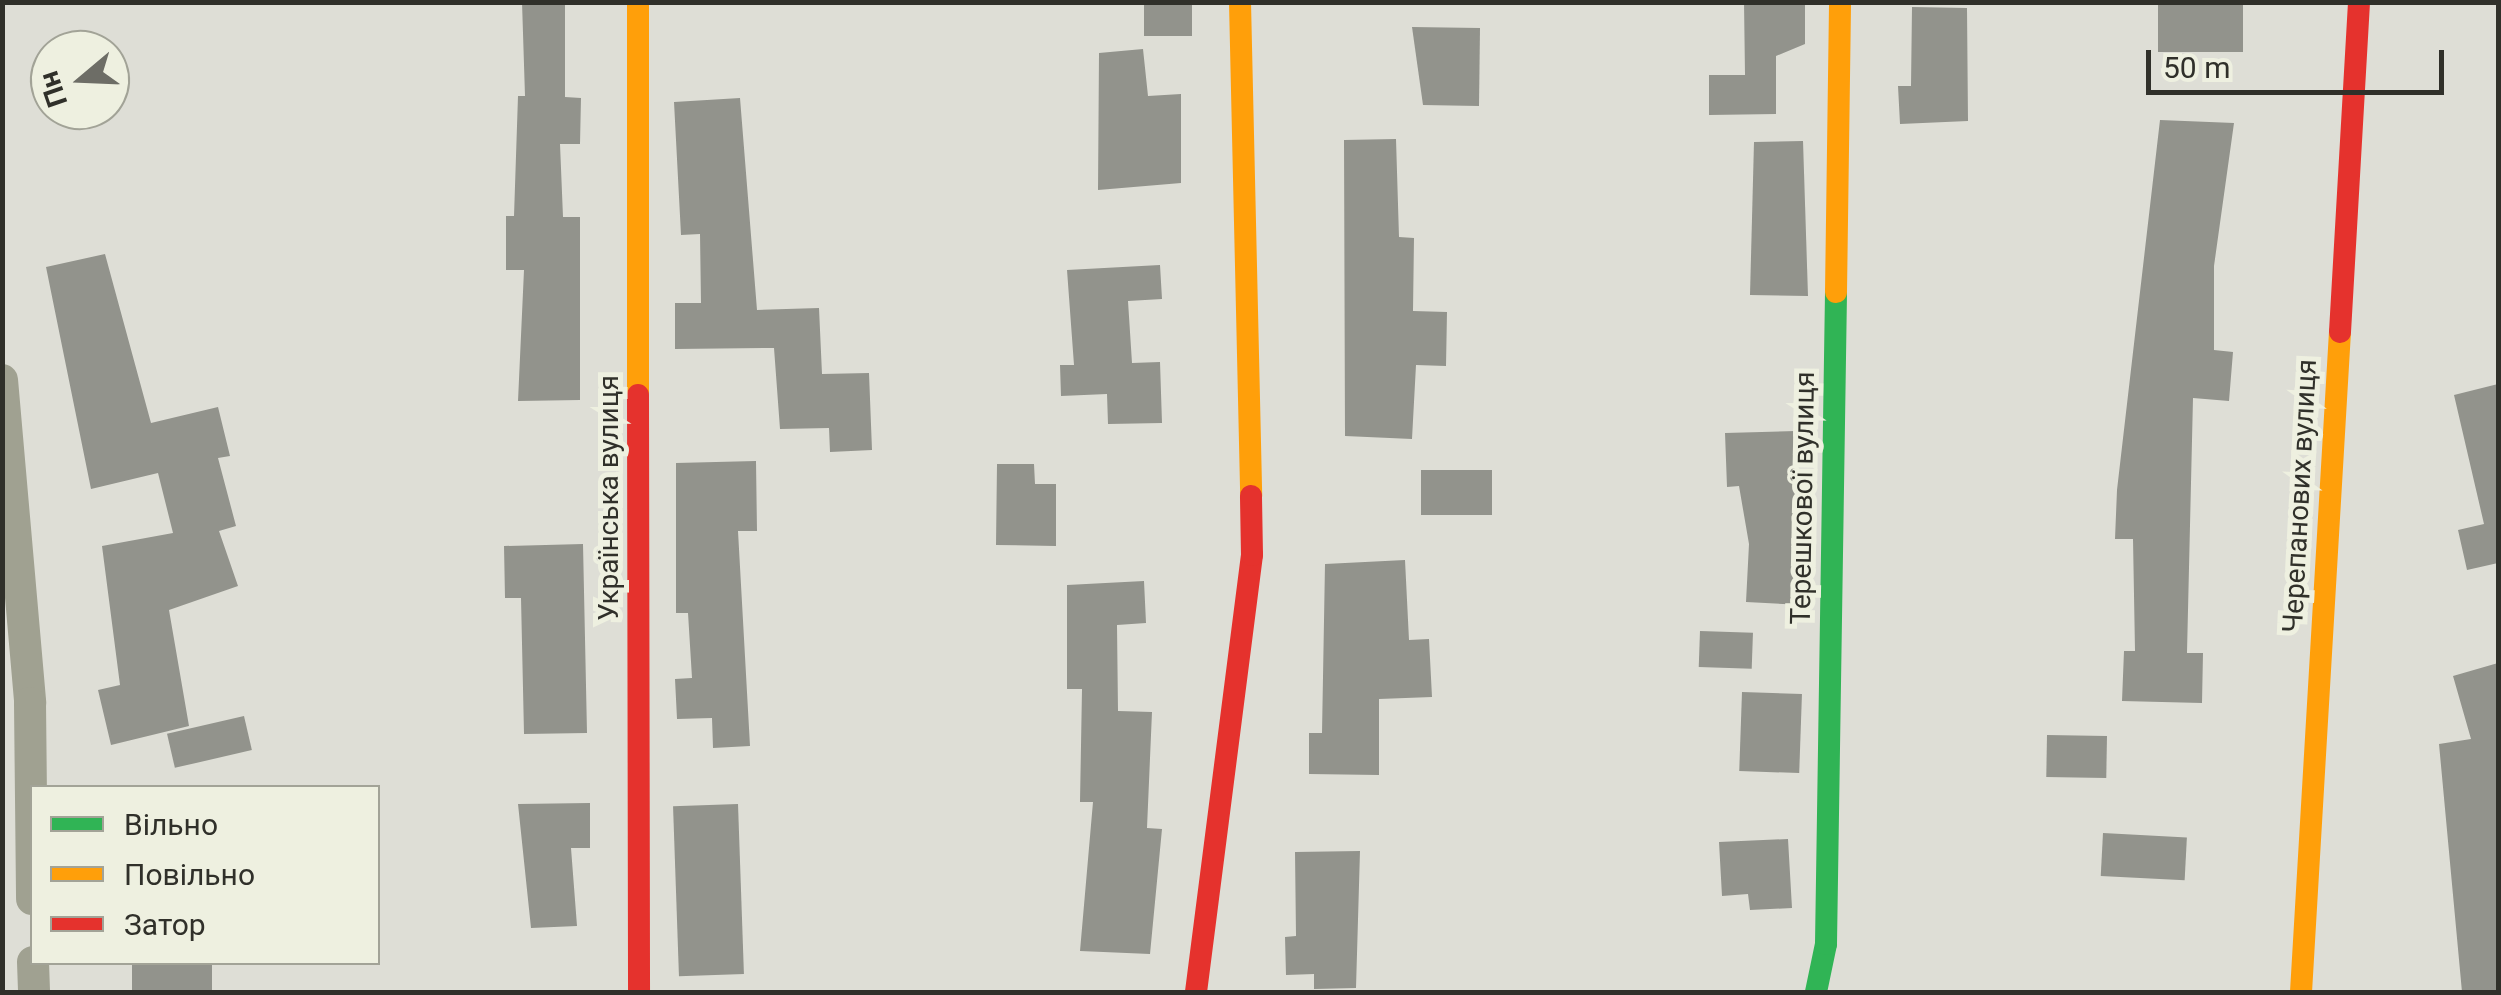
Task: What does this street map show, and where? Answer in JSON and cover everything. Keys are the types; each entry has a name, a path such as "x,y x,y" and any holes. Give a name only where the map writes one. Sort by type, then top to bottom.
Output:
{"street":[{"name":"Українська вулиця","path":"638,2 639,992"},
{"path":"1196,992 1252,555 1240,2"},
{"name":"Терешкової вулиця","path":"1816,992 1826,944 1840,2"},
{"name":"Черепанових вулиця","path":"2302,992 2359,2"},
{"path":"2,380 30,702 31,785"},
{"path":"33,965 34,992"}],"building":[{"path":"522,2 565,2 565,97 581,98 580,144 560,144 563,217 580,217 580,400 518,401 524,270 506,270 506,216 514,216 518,96 525,96"},
{"path":"1144,2 1192,2 1192,36 1144,36"},
{"path":"1744,2 1805,2 1805,44 1776,56 1776,114 1709,115 1709,75 1745,75"},
{"path":"2158,2 2243,2 2243,52 2158,52"},
{"path":"1912,7 1967,8 1968,121 1900,124 1898,86 1911,86"},
{"path":"1412,27 1480,28 1479,106 1423,105"},
{"path":"1143,49 1148,96 1181,94 1181,183 1098,190 1099,53"},
{"path":"740,98 757,310 819,308 822,374 869,373 872,450 830,452 829,428 780,429 774,348 675,349 675,303 701,303 700,234 681,235 674,102"},
{"path":"2160,120 2234,123 2214,266 2214,350 2233,352 2229,401 2193,398 2187,653 2203,653 2202,703 2122,701 2124,651 2135,651 2133,539 2115,539 2117,490"},
{"path":"1396,139 1399,237 1414,238 1413,311 1447,312 1446,366 1416,365 1412,439 1345,436 1344,140"},
{"path":"1803,141 1808,296 1750,295 1754,142"},
{"path":"105,254 151,423 218,407 230,456 218,458 236,526 219,531 238,586 169,610 189,726 111,745 98,690 120,685 102,546 173,533 158,473 91,489 46,267"},
{"path":"1160,265 1162,299 1128,301 1132,363 1160,362 1162,423 1108,424 1107,394 1061,396 1060,365 1074,365 1067,270"},
{"path":"2498,384 2498,563 2467,570 2458,530 2484,524 2454,395"},
{"path":"1796,431 1803,605 1746,602 1749,544 1739,486 1727,487 1725,433"},
{"path":"756,461 757,531 738,531 750,746 713,748 712,718 677,719 675,679 692,678 688,613 676,613 676,463"},
{"path":"997,464 1034,464 1035,484 1056,484 1056,546 996,545"},
{"path":"1421,470 1492,470 1492,515 1421,515"},
{"path":"583,544 587,733 524,734 521,598 505,598 504,546"},
{"path":"1405,560 1409,640 1429,639 1432,697 1379,699 1379,775 1309,774 1309,733 1322,733 1325,564"},
{"path":"1144,581 1146,623 1117,625 1118,711 1152,712 1147,828 1162,829 1150,954 1080,951 1093,802 1080,802 1082,689 1067,689 1067,585"},
{"path":"1700,631 1753,633 1752,669 1699,667"},
{"path":"2498,663 2498,992 2462,992 2439,744 2471,739 2453,676"},
{"path":"1742,692 1802,694 1799,773 1739,771"},
{"path":"244,716 252,750 175,768 167,734"},
{"path":"2047,735 2107,736 2106,778 2046,777"},
{"path":"590,803 590,848 571,848 577,926 531,928 518,804"},
{"path":"738,804 744,974 679,976 673,806"},
{"path":"2103,833 2187,837 2185,880 2101,876"},
{"path":"1788,839 1792,908 1750,910 1748,894 1722,896 1719,842"},
{"path":"1360,851 1356,988 1314,989 1314,974 1286,975 1285,937 1296,936 1295,852"},
{"path":"132,965 212,965 212,992 132,992"}],"traffic: fast":[{"path":"1816,992 1826,944 1836,292"}],"traffic: slow":[{"path":"638,2 638,395"},
{"path":"1240,2 1251,496"},
{"path":"1836,292 1840,2"},
{"path":"2301,992 2340,332"}],"traffic: jam":[{"path":"2340,332 2359,2"},
{"path":"638,395 639,992"},
{"path":"1196,992 1252,555 1251,496"}]}
